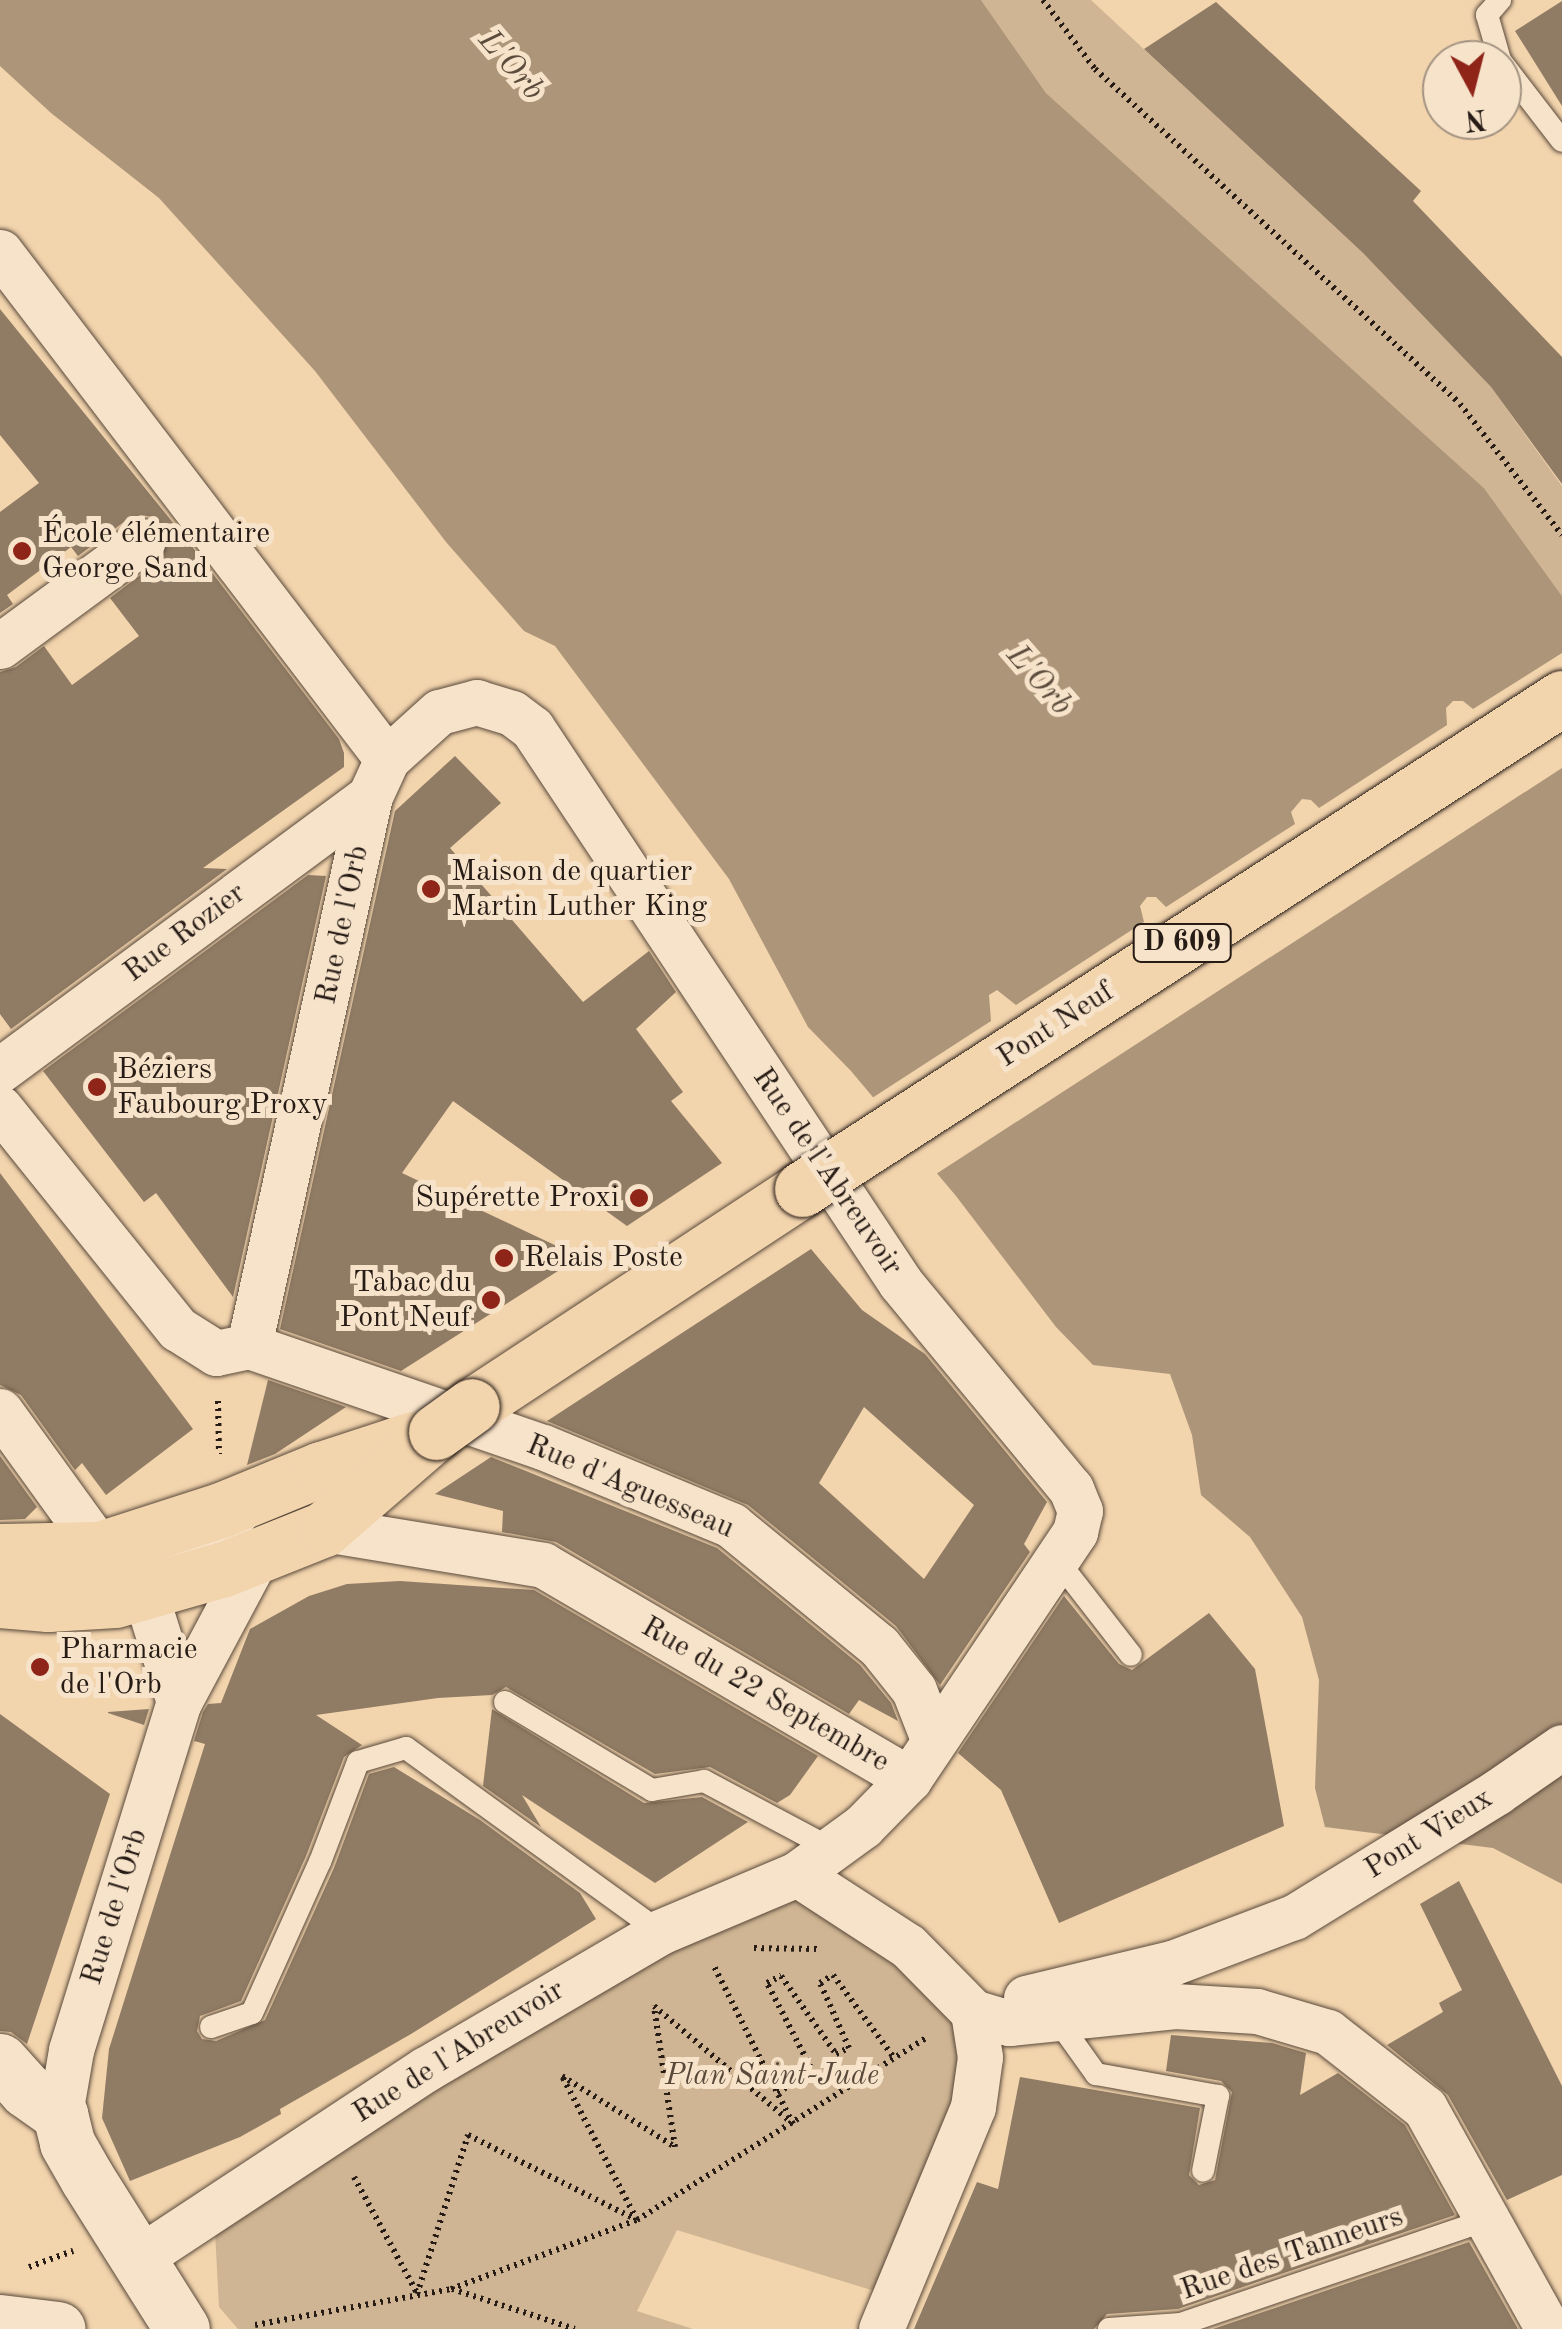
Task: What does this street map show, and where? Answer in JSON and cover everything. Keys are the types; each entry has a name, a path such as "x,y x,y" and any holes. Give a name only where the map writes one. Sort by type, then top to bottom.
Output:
{"main road":[{"name":"Pont Neuf","path":"454,1419 802,1188 1562,698"},
{"path":"0,1551 100,1549 234,1506 454,1419"},
{"path":"0,1600 48,1604 115,1600 257,1556 324,1529 454,1419"},
{"path":"0,2061 26,2090 60,2114 67,2142 136,2260 182,2329"},
{"path":"0,2322 58,2329"}],"street":[{"path":"0,252 188,505 379,777"},
{"path":"0,646 143,540"},
{"name":"Rue de l'Abreuvoir","path":"379,777 438,712 477,702 512,713 532,728 900,1282 1071,1489 1080,1510 1074,1532 909,1779"},
{"name":"Rue Rozier","path":"0,1070 379,777"},
{"name":"Rue de l'Orb","path":"233,1350 379,777"},
{"name":"Rue d'Aguesseau","path":"0,1108 178,1328 233,1350 543,1447 731,1525 880,1646 914,1690 933,1739"},
{"path":"0,1411 100,1549"},
{"path":"179,1702 145,1593 160,1567 220,1532 234,1506"},
{"name":"Rue du 22 Septembre","path":"324,1529 543,1565 909,1779 863,1826 814,1861"},
{"name":"Rue de l'Orb","path":"60,2114 71,2050 179,1702 257,1556"},
{"name":"Pont Vieux","path":"954,2022 1172,1963 1294,1917 1497,1792 1562,1747"},
{"path":"814,1861 908,1946 980,2057 973,2107 881,2329"},
{"name":"Rue de l'Abreuvoir","path":"136,2260 426,2068 594,1968 686,1935 814,1861"},
{"path":"954,2022 1009,2022 1174,2006 1257,2010 1328,2032 1425,2108 1548,2329"}],"lane":[{"path":"1494,40 1487,15 1500,0"},
{"path":"1522,89 1562,141"},
{"path":"1057,1560 1131,1655"},
{"path":"506,1702 652,1790 704,1780 814,1861"},
{"path":"212,2027 252,2013 320,1862 358,1762 406,1748 686,1935"},
{"path":"1056,2018 1096,2074 1218,2096 1203,2172"},
{"name":"Rue des Tanneurs","path":"1109,2329 1181,2324 1490,2219"}],"path":[{"path":"1043,0 1095,69 1460,404 1562,535"},
{"path":"233,1350 234,1506"},
{"path":"686,1935 724,1948 830,1949"},
{"path":"686,1935 793,2124"},
{"path":"777,2092 814,2074 767,1982 781,1976 836,2054 849,2048 820,1983 833,1976 895,2058"},
{"path":"636,2220 562,2076 675,2147 654,2006 793,2124"},
{"path":"255,2325 451,2288 636,2220 954,2022"},
{"path":"330,2132 417,2294"},
{"path":"417,2294 468,2135 636,2220"},
{"path":"451,2288 575,2329"}],"green space":[{"path":"981,0 1091,0 1363,253 1491,387 1562,486 1562,596 1484,488 1046,93"},
{"name":"Plan Saint-Jude","path":"797,1874 973,2012 980,2057 897,2298 677,2230 637,2311 693,2329 238,2329 219,2307 215,2232 594,1969"}],"water":[{"name":"L'Orb","path":"0,0 981,0 1046,93 1484,488 1562,596 1562,1884 1493,1848 1325,1827 1315,1788 1319,1680 1302,1617 1250,1537 1201,1495 1192,1435 1170,1374 1093,1365 1056,1327 956,1196 851,1071 808,1027 729,879 555,646 524,631 446,542 315,371 159,198 51,113 0,66"}],"pier":[{"path":"1562,653 1562,768 933,1176 869,1100 991,1021 989,995 997,990 1016,1005 1144,922 1140,906 1147,897 1156,897 1166,907 1295,824 1291,812 1302,799 1311,800 1319,808 1447,725 1446,708 1453,701 1463,701 1473,709"}],"building":[{"path":"1562,1 1562,106 1522,40 1515,31"},
{"path":"1216,2 1421,191 1413,201 1562,357 1562,484 1491,387 1363,253 1144,49"},
{"path":"0,309 187,540 339,739 344,753 344,767 203,868 227,869 11,1029 0,1014 0,672 16,667 44,646 72,685 139,636 110,598 159,561 169,539 154,517 128,519 78,556 71,547 7,595 13,604 0,613 0,512 39,483 0,435"},
{"path":"455,756 501,803 450,848 583,1002 649,951 676,992 636,1029 683,1092 671,1101 722,1163 627,1226 453,1101 402,1173 580,1257 401,1371 280,1329 395,811"},
{"path":"308,875 326,876 233,1297 156,1193 144,1202 43,1071"},
{"path":"0,1173 193,1429 106,1495 82,1463 75,1470 21,1395 0,1385"},
{"path":"811,1249 862,1310 925,1354 1047,1502 1024,1544 1030,1552 940,1685 896,1626 748,1505 547,1421","holes":["864,1407 974,1505 924,1579 819,1483"]},
{"path":"268,1380 346,1407 275,1454 247,1465"},
{"path":"0,1456 37,1507 25,1519 0,1520"},
{"path":"491,1457 717,1548 860,1665 891,1703 898,1721 859,1700 849,1714 556,1542 502,1532 503,1511 435,1494"},
{"path":"400,1581 534,1590 818,1756 790,1795 777,1803 710,1767 655,1774 506,1687 492,1695 438,1698 316,1715 362,1745 344,1757 306,1856 241,2001 200,2016 197,2031 202,2039 216,2041 265,2020 334,1868 369,1774 394,1767 480,1820 580,1893 596,1919 411,2034 280,2109 281,2114 240,2137 130,2181 102,2118 109,2049 205,1744 194,1741 203,1712 208,1704 221,1703 250,1629 309,1596 347,1584"},
{"path":"1064,1596 1119,1664 1132,1670 1209,1613 1255,1669 1284,1826 1059,1923 1001,1790 958,1753"},
{"path":"149,1709 144,1725 108,1713 108,1712"},
{"path":"492,1709 644,1803 702,1797 748,1822 655,1883 522,1795 541,1827 483,1786"},
{"path":"0,1714 110,1794 27,2044 11,2032 0,2031"},
{"path":"1459,1881 1562,2086 1562,2175 1507,2200 1448,2095 1387,2045 1443,2012 1439,2003 1462,1990 1420,1904"},
{"path":"1171,2035 1272,2043 1306,2053 1300,2095 1338,2073 1405,2125 1455,2215 1178,2309 1107,2314 1094,2329 914,2329 977,2182 998,2189 1020,2077 1200,2108 1189,2175 1199,2185 1215,2180 1232,2092 1221,2081 1166,2071"},
{"path":"1469,2242 1518,2329 1213,2329"}],"place":[{"name":"École élémentaire George Sand","path":"22,551"},
{"name":"Maison de quartier Martin Luther King","path":"431,889"},
{"name":"Béziers Faubourg Proxy","path":"97,1087"},
{"name":"Supérette Proxi","path":"639,1198"},
{"name":"Relais Poste","path":"504,1258"},
{"name":"Tabac du Pont Neuf","path":"491,1300"},
{"name":"Pharmacie de l'Orb","path":"40,1667"}]}
